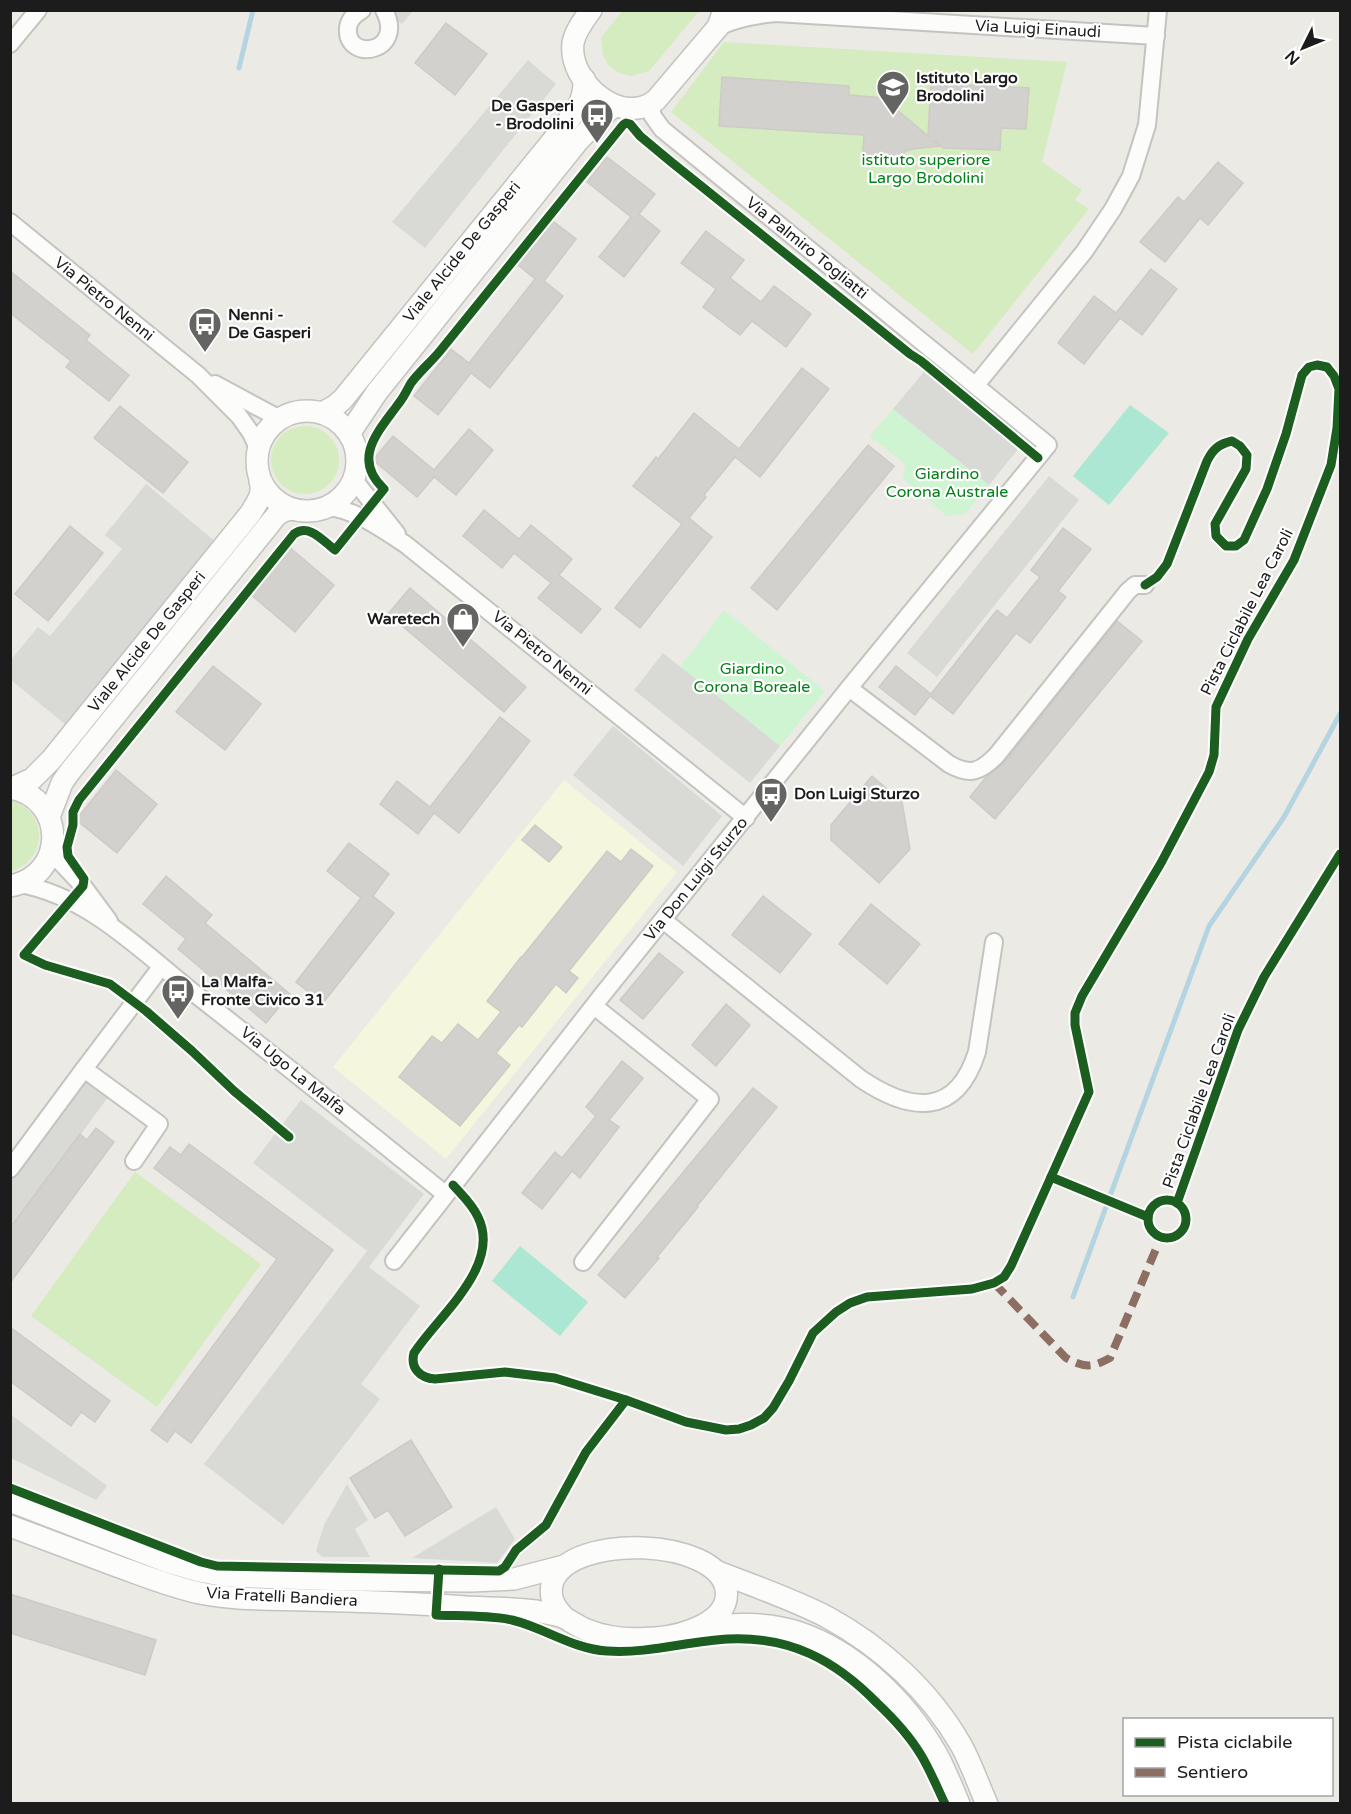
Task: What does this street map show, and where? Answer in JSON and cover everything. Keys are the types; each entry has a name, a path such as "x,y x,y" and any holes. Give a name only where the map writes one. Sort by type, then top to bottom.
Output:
{"street":[{"path":"10,44 38,10"},
{"path":"362,10 349,22 348,35 356,46 369,50 375,49 386,40 388,19 384,10"},
{"path":"591,10 573,41 575,63 584,80 595,93 614,106 635,109 652,103 665,90 721,19"},
{"path":"976,385 1084,252 1113,209 1131,176 1147,125 1158,10"},
{"name":"Via Luigi Einaudi","path":"721,19 734,20 773,12 1156,36"},
{"name":"Viale Alcide De Gasperi","path":"322,413 343,399 563,128 581,103 585,89 584,80"},
{"name":"Via Palmiro Togliatti","path":"652,103 652,115 662,129 1048,445"},
{"name":"Viale Alcide De Gasperi","path":"350,434 378,392 578,141 614,106"},
{"name":"Via Pietro Nenni","path":"10,222 198,375 239,416 258,448"},
{"name":"Via Pietro Nenni","path":"198,375 280,418"},
{"path":"296,412 322,413 337,422 350,434 356,452 354,480 343,496 327,507 309,512 291,509 273,498 260,481 257,468 258,448 270,426 280,418 296,412"},
{"name":"Via Don Luigi Sturzo","path":"394,1261 594,1006 849,688 1048,445"},
{"path":"354,480 405,544"},
{"name":"Viale Alcide De Gasperi","path":"11,788 37,775 60,750 250,514 261,495 260,481"},
{"name":"Via Pietro Nenni","path":"327,507 344,510 386,531 405,544 746,818"},
{"name":"Viale Alcide De Gasperi","path":"49,817 62,783 68,774 276,516 291,509"},
{"path":"849,688 949,764 962,770 977,771 996,756 1128,591 1135,585 1145,585"},
{"path":"11,788 34,797 43,806 54,834 51,852 43,868 28,880 15,885"},
{"name":"Via Ugo La Malfa","path":"51,852 83,886 113,926"},
{"name":"Via Ugo La Malfa","path":"15,885 39,888 58,895 113,926 445,1194"},
{"path":"663,920 861,1079 889,1096 904,1102 920,1104 934,1102 947,1096 962,1081 973,1063 994,942"},
{"path":"10,1169 161,967"},
{"path":"583,1262 710,1099 594,1006"},
{"path":"84,1069 159,1124 134,1161"},
{"name":"Via Fratelli Bandiera","path":"10,1502 168,1562 228,1576 438,1581 502,1580 564,1566 576,1558 612,1549 636,1548 687,1555 718,1572 826,1617 886,1656 920,1689 950,1728 962,1747 987,1803"},
{"name":"Via Fratelli Bandiera","path":"10,1526 166,1584 219,1596 535,1611 564,1617 587,1631 617,1638 656,1638 689,1632 702,1626 714,1617 726,1598 725,1584 718,1572"},
{"path":"564,1566 554,1578 551,1589 554,1605 564,1617"},
{"name":"Via Fratelli Bandiera","path":"702,1626 734,1624 787,1630 815,1639 853,1662 887,1690 915,1722 938,1756 959,1803"}],"shaded area":[{"path":"384,11 413,11 402,24"},
{"path":"528,60 556,84 425,248 392,222"},
{"path":"927,368 1019,448 989,485 893,409"},
{"path":"1049,476 1079,500 937,677 907,653"},
{"path":"146,484 216,542 66,725 11,680 10,661 38,627 50,636 122,549 105,535"},
{"path":"663,653 780,746 750,783 634,690"},
{"path":"613,726 722,816 683,866 573,775"},
{"path":"564,780 677,872 446,1159 333,1067"},
{"path":"79,1076 108,1097 11,1230 11,1169"},
{"path":"301,1100 424,1194 369,1267 420,1306 361,1384 380,1399 283,1525 204,1464 367,1251 253,1163"},
{"path":"10,1414 107,1486 96,1500 11,1458"},
{"path":"347,1484 368,1520 355,1529 370,1557 322,1557 316,1551 324,1525"},
{"path":"496,1507 515,1539 497,1563 412,1558"}],"green space":[{"path":"623,10 699,11 649,71 631,76 619,73 608,65 603,54 601,38"},
{"name":"istituto superiore Largo Brodolini","path":"724,42 1067,62 1042,162 1082,190 1075,200 1089,209 973,354 671,112"},
{"path":"1130,405 1169,433 1109,505 1073,476"},
{"name":"Giardino Corona Australe","path":"893,409 989,485 965,514 947,516 903,479 905,464 870,436"},
{"path":"298,426 312,426 324,431 334,441 339,460 334,479 324,489 312,494 298,494 286,489 276,479 271,467 271,453 276,441 286,431"},
{"name":"Giardino Corona Boreale","path":"724,610 825,691 780,746 680,667"},
{"path":"10,800 30,812 39,829 37,847 33,855 20,868 11,871"},
{"path":"135,1172 261,1264 157,1407 31,1316"},
{"path":"520,1246 588,1302 560,1336 492,1281"}],"building":[{"path":"446,23 487,54 455,95 415,63"},
{"name":"Istituto Largo Brodolini","path":"722,77 849,86 849,95 883,98 928,136 931,83 1029,88 1026,129 1001,128 1000,150 943,148 934,141 940,146 906,151 892,163 872,162 863,151 864,135 719,126"},
{"path":"607,157 655,194 639,214 660,231 624,277 599,257 631,217 587,182"},
{"path":"1218,162 1243,183 1208,225 1200,218 1165,262 1140,242 1178,197 1184,202"},
{"path":"553,221 576,239 544,281 563,296 490,388 471,373 438,415 414,396 451,349 469,363 535,279 518,265"},
{"path":"706,231 744,260 730,278 761,302 774,286 811,314 786,347 752,321 740,335 703,307 716,289 681,263"},
{"path":"1151,269 1177,289 1142,335 1120,318 1084,364 1058,343 1094,296 1116,313"},
{"path":"10,271 90,335 86,340 129,375 109,401 66,367 71,361 10,313"},
{"path":"802,368 829,389 760,477 735,457 704,495 706,497 689,518 712,537 640,628 615,608 682,524 633,486 656,457 658,459 694,413 739,449"},
{"path":"120,406 188,462 163,493 94,438"},
{"path":"469,429 493,450 456,495 434,477 417,497 373,460 393,436 434,470"},
{"path":"868,445 894,466 777,610 751,588"},
{"path":"484,510 519,539 531,525 572,559 559,575 601,609 581,633 538,598 551,583 514,553 502,568 463,536"},
{"path":"70,526 103,553 48,621 15,594"},
{"path":"1063,528 1091,549 1058,591 1066,597 1030,643 1016,633 953,714 930,696 915,715 879,687 896,666 931,694 997,610 1007,618 1040,577 1031,570"},
{"path":"288,546 334,585 295,632 249,593"},
{"path":"410,588 526,687 504,712 388,614"},
{"path":"1117,621 1142,641 995,819 970,797 986,777 1004,763"},
{"path":"213,666 261,704 225,750 176,712"},
{"path":"500,717 530,741 459,833 434,813 418,834 380,804 397,781 430,807"},
{"path":"116,770 157,804 117,853 76,820"},
{"path":"872,776 902,802 910,849 879,883 831,840 831,825"},
{"path":"535,825 562,847 549,862 522,840"},
{"path":"349,843 389,874 373,896 394,913 323,1003 296,982 361,898 327,871"},
{"path":"631,849 653,866 569,971 578,978 566,993 556,984 522,1027 519,1025 496,1053 510,1065 460,1126 399,1077 432,1036 442,1043 458,1024 478,1040 501,1012 487,1001 521,957 607,851 621,862"},
{"path":"166,876 212,915 205,923 290,994 266,1023 178,949 186,939 143,904"},
{"path":"763,896 811,934 780,973 732,935"},
{"path":"871,904 920,944 887,984 839,944"},
{"path":"659,953 683,972 643,1019 620,1000"},
{"path":"726,1004 750,1025 716,1066 692,1045"},
{"path":"622,1061 643,1078 609,1120 619,1127 580,1178 572,1171 542,1209 522,1193 555,1152 562,1158 596,1116 586,1107"},
{"path":"753,1088 777,1107 625,1298 598,1275"},
{"path":"96,1128 114,1142 10,1283 10,1228 80,1134 87,1140"},
{"path":"189,1144 333,1250 191,1443 175,1431 167,1442 151,1430 277,1259 154,1168 170,1147 181,1155"},
{"path":"10,1327 110,1401 95,1422 81,1412 71,1426 10,1381"},
{"path":"411,1440 452,1507 405,1536 388,1510 375,1518 350,1478"},
{"path":"10,1594 156,1640 145,1675 10,1633"}],"waterway":[{"path":"239,68 253,10"},
{"path":"1073,1297 1209,926 1284,817 1340,714"}],"marked path":[{"path":"994,1283 1066,1358 1088,1366 1098,1364 1110,1358 1161,1237"}],"cycle path":[{"path":"289,1137 234,1091 146,1011 110,984 45,965 24,955 83,886 84,879 68,856 67,847 73,825 73,812 79,800 294,534 300,531 310,532 335,550 384,489 374,478 369,456 377,434 411,383 440,351 623,125 630,124 640,136 670,161 921,361 1038,458"},
{"name":"Pista Ciclabile Lea Caroli","path":"1145,585 1157,577 1167,564 1209,457 1214,450 1232,441 1240,446 1247,455 1246,469 1215,524 1216,536 1226,546 1236,546 1244,540 1267,489 1286,434 1302,375 1309,367 1317,365 1327,367 1334,376 1339,389 1337,428 1331,465 1294,560 1248,639 1216,707 1214,755 1209,772 1161,863 1082,996 1075,1013 1075,1025 1089,1092 1051,1177 1148,1217"},
{"name":"Pista Ciclabile Lea Caroli","path":"1177,1203 1238,1030 1264,977 1340,854"},
{"path":"453,1185 478,1217 483,1235 482,1254 464,1290 414,1353 413,1363 417,1371 425,1377 435,1379 505,1372 555,1378 686,1422 726,1430 739,1429 764,1418 773,1408 789,1381 813,1333 836,1312 850,1303 867,1297 972,1289 994,1283 1004,1277 1051,1177"},
{"name":"Pista Ciclabile Lea Caroli","path":"1167,1200 1180,1206 1186,1219 1180,1232 1167,1238 1154,1232 1148,1219 1154,1206 1167,1200"},
{"path":"10,1488 201,1562 217,1566 499,1571 505,1567 516,1550 546,1525 586,1452 626,1400"},
{"path":"439,1569 436,1615 503,1618 582,1646 607,1651 638,1651 713,1640 750,1639 772,1642 810,1654 845,1674 895,1721 921,1755 945,1804"}],"place":[{"name":"Istituto Largo Brodolini","path":"893,116"},
{"name":"De Gasperi - Brodolini","path":"597,144"},
{"name":"Nenni - De Gasperi","path":"205,353"},
{"name":"Waretech","path":"463,648"},
{"name":"Don Luigi Sturzo","path":"771,823"},
{"name":"La Malfa- Fronte Civico 31","path":"178,1020"}]}
